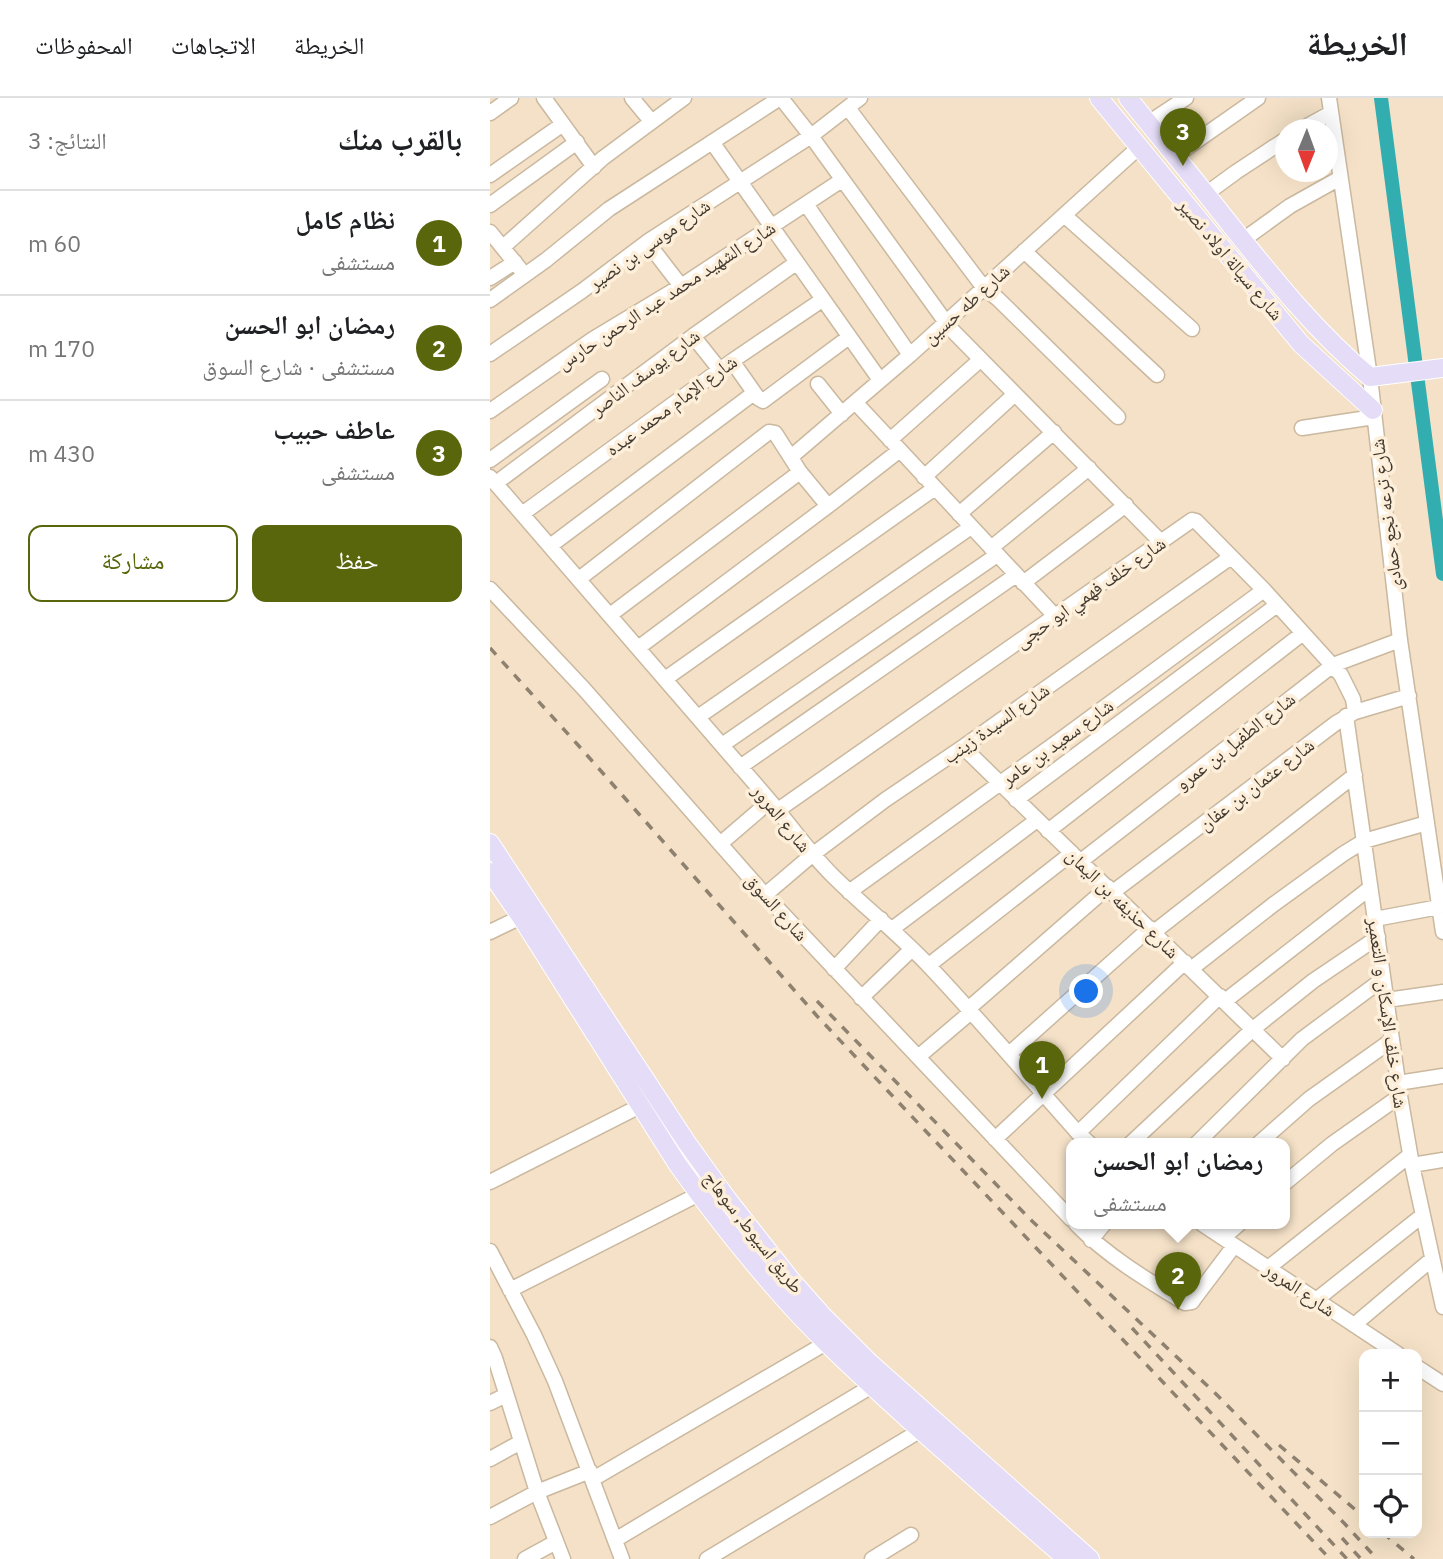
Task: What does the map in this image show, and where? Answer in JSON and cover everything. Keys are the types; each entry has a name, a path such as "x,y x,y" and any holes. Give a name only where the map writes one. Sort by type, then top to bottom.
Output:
{"main road":[{"name":"شارع سيالة اولاد نصير","path":"1099,98 1301,344 1373,413"},
{"name":"شارع سيالة اولاد نصير","path":"1128,98 1316,327 1370,377"},
{"path":"1370,377 1443,369"},
{"name":"طريق اسيوط, سوهاج","path":"490,843 663,1108 727,1199 774,1287 826,1343 921,1430 976,1469 1090,1559"},
{"name":"طريق اسيوط, سوهاج","path":"490,872 640,1106 713,1211 791,1280 854,1347 1067,1559"},
{"path":"713,1211 724,1209 727,1199"}],"street":[{"path":"490,113 511,98"},
{"path":"544,98 594,167"},
{"path":"632,98 651,121"},
{"path":"503,247 603,158 684,98"},
{"path":"490,300 546,260 608,209 781,98 811,135 946,322 980,360 1161,542"},
{"name":"شارع موسى بن نصير","path":"490,355 647,242 811,135 860,98"},
{"path":"1148,123 1186,98"},
{"path":"1175,156 1258,98"},
{"path":"1313,119 1330,105"},
{"name":"شارع ترعه نجع حمادى","path":"1330,105 1370,377 1400,640 1443,932"},
{"path":"848,108 984,288 1118,417"},
{"path":"490,175 563,124"},
{"path":"490,205 577,142"},
{"path":"712,142 880,380"},
{"path":"1206,194 1275,146"},
{"name":"شارع طه حسين","path":"791,457 910,355 1138,148"},
{"path":"1243,240 1290,206 1340,178"},
{"name":"شارع الشهيد محمد عبد الرحمن حارس","path":"490,411 593,339 681,286 842,180"},
{"path":"806,204 910,355"},
{"path":"1064,215 1192,329"},
{"path":"490,232 525,275"},
{"path":"647,242 681,286"},
{"path":"1024,251 1157,375"},
{"path":"490,278 515,262"},
{"name":"شارع يوسف الناصر","path":"493,480 796,263"},
{"name":"شارع الإمام محمد عبده","path":"522,514 726,365 822,300"},
{"path":"693,336 760,400 766,400 849,337"},
{"path":"638,648 828,506 895,445 980,360"},
{"path":"490,460 601,379"},
{"path":"818,384 842,414"},
{"path":"550,546 754,393"},
{"path":"924,477 1015,394"},
{"path":"855,402 1055,616"},
{"path":"1302,428 1373,413"},
{"path":"579,579 769,432 775,433 800,472 828,506"},
{"path":"959,514 1054,432"},
{"path":"722,745 994,551 1090,468"},
{"path":"610,615 800,472"},
{"name":"شارع المرور","path":"493,480 722,745 813,855 929,965 1083,1138"},
{"path":"665,679 935,488"},
{"path":"740,767 1126,505"},
{"name":"شارع خلف فهمي ابو حجى","path":"720,844 1194,520 1264,590 1342,675 1353,699 1351,714"},
{"path":"698,717 971,527"},
{"name":"شارع السيدة زينب","path":"765,895 885,800 1231,556"},
{"name":"شارع السوق","path":"490,589 584,689 765,895 1066,1214"},
{"name":"شارع سعيد بن عامر","path":"849,892 1264,590"},
{"path":"1016,800 1277,605"},
{"path":"1048,831 1304,633"},
{"name":"شارع الطفيل بن عمرو","path":"929,965 1333,665 1400,640"},
{"name":"شارع عثمان بن عفان","path":"918,1058 1111,890 1351,714 1409,696"},
{"name":"شارع خلف الإسكان و التعمير","path":"1351,714 1355,775 1399,1089 1423,1215 1435,1251 1443,1307"},
{"name":"شارع حذيفه بن اليمان","path":"963,747 1283,1059"},
{"path":"1010,1054 1152,930 1355,775"},
{"path":"834,969 887,924 1037,820"},
{"path":"995,1139 1188,966 1364,841 1427,823"},
{"path":"1078,1133 1222,999 1370,888"},
{"path":"1375,919 1439,907"},
{"path":"490,932 521,917"},
{"path":"1136,1138 1253,1029 1313,981 1378,937"},
{"path":"861,998 912,949"},
{"path":"1202,1138 1302,1039 1383,979"},
{"path":"1387,1000 1443,992"},
{"path":"1265,1138 1309,1099 1392,1040"},
{"path":"1290,1179 1399,1089 1443,1076"},
{"path":"490,1182 640,1106"},
{"path":"1268,1268 1411,1160 1443,1160"},
{"path":"510,1290 699,1194"},
{"path":"1316,1300 1423,1215"},
{"path":"1081,1229 1091,1240 1185,1303 1195,1299 1236,1229"},
{"path":"1091,1240 1100,1229"},
{"name":"شارع المرور","path":"1209,1229 1390,1349"},
{"path":"490,1251 555,1381 622,1559"},
{"path":"1354,1325 1435,1251"},
{"path":"490,1517 537,1492 591,1475 826,1343"},
{"path":"492,1354 537,1492 563,1559"},
{"path":"1422,1370 1443,1384"},
{"path":"615,1540 872,1386"},
{"path":"490,1404 506,1395"},
{"path":"707,1559 921,1430"},
{"path":"490,1459 522,1442"},
{"path":"872,1559 911,1535"},
{"path":"525,1559 556,1542"}],"waterway":[{"path":"1381,98 1443,574"}],"railway":[{"path":"490,648 817,1016 1330,1559"},
{"path":"817,1001 1032,1221 1214,1392 1377,1559"},
{"path":"1132,1328 1347,1559"},
{"path":"1279,1445 1359,1513"},
{"path":"1342,1538 1361,1559"},
{"path":"1389,1538 1414,1559"}],"place":[{"name":"عاطف حبيب","path":"1183,166"},
{"name":"نظام كامل","path":"1042,1099"},
{"name":"رمضان ابو الحسن","path":"1178,1310"}]}
